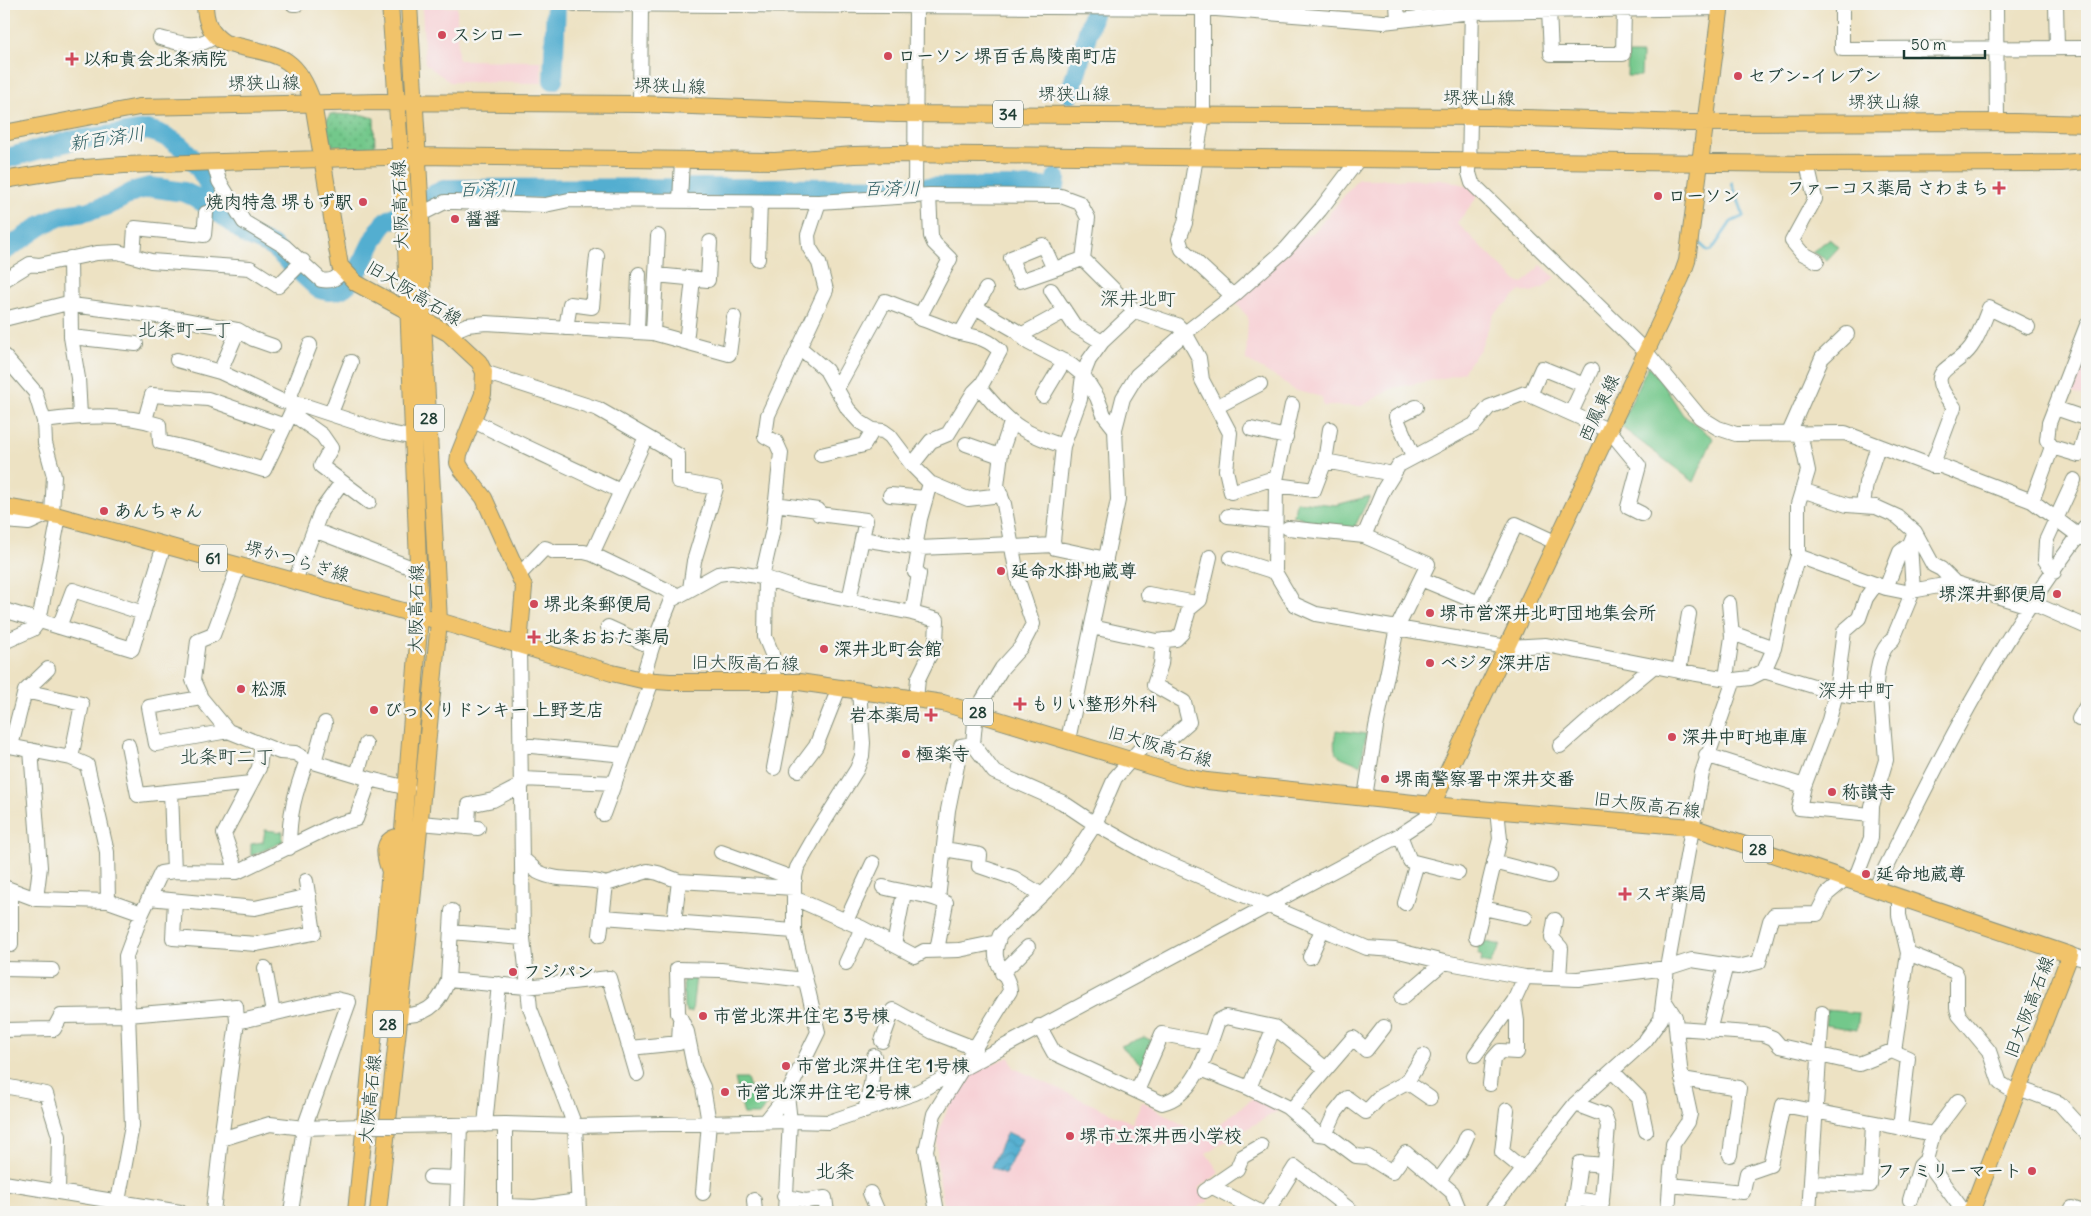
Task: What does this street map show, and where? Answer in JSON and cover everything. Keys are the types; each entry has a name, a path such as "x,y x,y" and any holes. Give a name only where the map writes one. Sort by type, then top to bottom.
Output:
{"main road":[{"path":"205,4 207,22 215,36"},
{"name":"大阪高石線","path":"369,1212 404,836 420,617 420,571 409,312 390,4"},
{"name":"大阪高石線","path":"378,1212 412,902 439,621 423,322 421,206 409,4"},
{"name":"西鳳東線","path":"1432,804 1647,353 1687,261 1720,6"},
{"name":"旧大阪高石線","path":"215,36 225,43 263,51 285,60 298,70 306,81 313,103 335,246 348,276 423,322 448,333 479,362 484,372"},
{"name":"堺狭山線","path":"4,133 139,107 396,102 640,104 916,114 1472,117 1705,122 2014,122 2087,124"},
{"path":"2014,122 2087,116"},
{"path":"4,180 71,169 184,163 418,156 775,161 854,155 1807,164 2061,163 2087,161"},
{"path":"2061,163 2087,166"},
{"name":"28","path":"484,372 483,394 474,421 459,454 458,463 484,498 524,587 519,645"},
{"name":"堺かつらぎ線","path":"4,507 53,515 239,565 519,645"},
{"name":"旧大阪高石線","path":"519,645 647,680 781,682 916,699 976,711 1186,777 1207,781 1432,804 1692,827 2070,955 1971,1212"},
{"path":"356,1212 390,871 385,850 389,841 395,836 404,836"},
{"path":"388,1212 410,1015 418,920 412,902"}],"street":[{"path":"293,4 298,4"},
{"path":"574,4 1203,6 1383,22 1447,9 1548,10 1720,6"},
{"path":"640,104 641,4"},
{"path":"1397,4 1398,20"},
{"path":"1842,4 1842,49 2087,48"},
{"path":"1996,4 1997,122"},
{"path":"2056,4 2057,48"},
{"path":"912,464 931,441 948,434 1000,352 991,342 919,318 950,259 934,243 931,236 915,175 916,5"},
{"path":"1203,6 1203,115 1185,223 1179,239 1182,249 1233,296"},
{"path":"1548,10 1551,54 1623,54 1627,7"},
{"path":"1472,8 1470,160 1472,183 1647,353 1700,417 1718,428 1736,434 1845,433 1932,466 1941,466 2032,501 2055,518 2084,534 2031,604 2003,647 1957,728 1875,889"},
{"path":"160,38 194,46 207,42 215,36"},
{"path":"680,199 682,159"},
{"path":"1068,740 1118,500 1116,429 1123,398 1137,375 1185,333 1233,296 1286,249 1305,228 1358,160"},
{"path":"210,163 244,222 284,246 303,261 321,280 328,281 348,276"},
{"path":"1807,164 1815,198 1792,241 1802,254 1816,261"},
{"path":"421,206 445,202 545,205 569,200 680,199 819,202 920,193 1061,196 1080,203 1088,218 1083,259"},
{"path":"758,259 760,202"},
{"path":"774,768 785,710 781,682 765,637 764,578 773,529 774,504 781,453 776,442 765,436 768,415 826,290 819,263 809,247 808,235 819,202"},
{"path":"133,256 135,228 204,235 206,213"},
{"path":"653,333 658,236"},
{"path":"656,275 708,280 710,242"},
{"path":"4,280 30,264 39,265 98,253 118,252 151,261 250,268 278,286 303,261"},
{"path":"566,328 570,304 592,307 597,256"},
{"path":"70,258 71,337 78,378 80,416"},
{"path":"1054,269 1083,259"},
{"path":"1083,259 1135,311 1177,325 1185,333 1199,358 1202,380 1218,406 1230,432 1226,470 1231,492 1268,480 1314,490 1325,461 1330,429"},
{"path":"636,332 638,274"},
{"path":"686,342 693,279"},
{"path":"961,333 986,289"},
{"path":"1052,290 1074,325 1102,342"},
{"path":"836,390 885,301 921,315"},
{"path":"4,318 70,304 181,319 238,330 253,339 273,346"},
{"path":"975,307 1082,375 1097,397 1104,415 1116,429"},
{"path":"1932,466 1954,407 1942,392 1940,383 1946,366 1971,348 1989,308 2028,327"},
{"path":"1021,335 1065,311"},
{"path":"1054,545 1063,446 1080,399 1082,375 1089,360 1102,342 1135,311"},
{"path":"448,333 467,325 486,323 653,333 729,354 734,317"},
{"path":"2087,325 2049,423 2047,440 2052,446 2079,455 2087,429"},
{"path":"220,372 238,330"},
{"path":"1292,404 1276,482 1274,522 1277,548 1275,572 1294,604 1316,614 1507,647 1546,644 1679,671 1730,679 1750,678 1764,671 1774,648 1784,601 1798,556 1798,504 1808,471 1794,433 1822,358 1847,334"},
{"path":"71,337 136,344"},
{"path":"288,402 310,345"},
{"path":"799,347 826,370 848,409 860,422 873,430 883,431 890,436 930,483 968,499 1001,495"},
{"path":"4,356 35,392 44,421 44,443 54,476 53,515 40,621 33,629 4,642"},
{"path":"178,360 220,372 288,402 331,413 385,432 415,438"},
{"path":"331,413 351,362"},
{"path":"1043,396 1064,362"},
{"path":"1530,395 1542,368 1584,385"},
{"path":"1571,413 1591,370"},
{"path":"484,372 598,409 678,455 678,481 716,488 694,561 690,589"},
{"path":"1218,406 1260,384"},
{"path":"979,387 1011,423 1034,436 1063,446"},
{"path":"1364,536 1384,489 1399,465 1474,425 1497,402 1525,393 1610,431 1639,466 1628,507 1642,514"},
{"path":"145,420 152,395 208,399 285,426"},
{"path":"1413,456 1396,416 1416,407"},
{"path":"2055,408 2087,419"},
{"path":"44,421 80,416 145,420 159,425 160,442 208,453 264,470 292,413 322,436 331,448 321,466 369,502"},
{"path":"474,421 537,454 555,458 620,491"},
{"path":"1011,423 1000,456 997,479 1018,580 1033,624 1021,647 1002,668 976,711 973,744 994,772 1054,798 1152,856 1367,948 1395,950 1444,962 1525,977 1578,979 1667,968 1692,960 1738,967 1759,962 1770,920 1774,915 1817,914 1827,894 1849,880 1872,838 1871,815 1886,760 1881,696 1836,693 1764,671"},
{"path":"1252,429 1286,437"},
{"path":"821,455 864,445 873,430"},
{"path":"592,554 646,437"},
{"path":"966,444 1000,456"},
{"path":"1863,505 1866,483 1878,446"},
{"path":"2032,501 2052,446"},
{"path":"1325,461 1393,474"},
{"path":"2054,572 2045,560 2044,550 2055,518 2074,480"},
{"path":"295,581 321,511 342,482"},
{"path":"912,613 920,574 915,572 917,548 930,483"},
{"path":"1802,490 1847,505 1876,507 1898,517 1933,565 1942,569 1955,583"},
{"path":"890,495 926,498"},
{"path":"774,504 818,510 819,514 866,520 849,600"},
{"path":"4,521 29,523 53,515"},
{"path":"1228,516 1274,522"},
{"path":"1421,579 1479,603 1516,524 1556,544"},
{"path":"1288,528 1364,536 1428,564 1397,628 1376,727 1365,797"},
{"path":"314,530 420,571"},
{"path":"1871,815 1799,808 1804,786 1820,748 1836,693 1844,631 1859,618 1866,598 1881,586 1900,552 1912,538"},
{"path":"1875,696 1880,659 1886,644 1893,639 1913,591 1912,538"},
{"path":"862,539 917,548 1054,545 1055,548 1106,559"},
{"path":"5,611 132,649 164,545"},
{"path":"519,575 545,548 555,552 584,552 592,554 677,595"},
{"path":"1798,556 1881,586 1906,592 1955,583 2031,604 2087,627"},
{"path":"1092,627 1156,641 1176,639 1182,633 1189,609 1200,600 1210,557"},
{"path":"1231,558 1275,572"},
{"path":"239,565 213,635 198,641 193,680 201,698 228,731 262,746 280,752 295,753 310,761 408,788"},
{"path":"603,814 625,754 647,680 652,647 671,600 677,595 725,573 732,572 764,578 804,591 912,613 937,620 936,642 921,672 916,699"},
{"path":"59,626 74,590 143,613"},
{"path":"1148,594 1196,603"},
{"path":"1490,1212 1575,1104 1645,1041 1661,1020 1667,968 1706,755 1730,679 1732,633 1729,602"},
{"path":"1679,671 1690,614"},
{"path":"608,628 652,647"},
{"path":"1732,633 1774,648"},
{"path":"937,1212 926,1150 934,1114 974,1048 1008,998 1010,986 997,964 1000,935 1065,870 1095,824 1109,788 1115,778 1148,740 1163,745 1188,722 1184,702 1154,685 1161,664 1163,640"},
{"path":"506,1124 505,1206 579,1207 575,1126 542,1043 530,1008 526,987 523,938 519,645"},
{"path":"1560,746 1654,666"},
{"path":"48,669 26,691 7,745 71,758 87,765 108,852 108,901"},
{"path":"798,770 816,746 839,688"},
{"path":"26,691 82,704 71,758"},
{"path":"766,1122 787,1095 818,1032 804,980 794,931 794,888 797,868 857,769 862,756 860,691"},
{"path":"201,698 149,708 156,744 228,731"},
{"path":"2079,718 2087,705"},
{"path":"289,848 289,821 294,796 325,723"},
{"path":"117,1207 132,1126 126,956 149,898 162,874 174,871 237,872 334,825 356,819 364,777 366,744"},
{"path":"938,899 948,810 961,746 973,744"},
{"path":"128,745 138,795 251,783"},
{"path":"521,745 625,754"},
{"path":"237,872 224,834 259,768 262,746"},
{"path":"31,750 40,867 36,899"},
{"path":"1706,755 1804,786"},
{"path":"420,823 473,827 469,805 493,800 522,782 615,782"},
{"path":"171,792 174,871"},
{"path":"222,1140 270,1124 304,1128 506,1124 575,1126 790,1121 829,1122 915,1093 1400,835 1426,818 1432,804"},
{"path":"1476,936 1500,839 1497,810"},
{"path":"1400,835 1410,861 1458,873"},
{"path":"944,849 980,855 978,866 1014,878 1042,895"},
{"path":"721,852 794,888 846,920 915,956 924,951 959,950 998,942"},
{"path":"523,859 538,871 552,877 597,880 606,884 648,871 679,881 794,888"},
{"path":"1405,903 1417,862"},
{"path":"1494,862 1549,876"},
{"path":"846,920 873,863"},
{"path":"175,900 173,938 257,944 314,933 306,881"},
{"path":"674,922 679,881"},
{"path":"600,935 606,884"},
{"path":"883,887 946,902 937,950"},
{"path":"11,945 7,889 36,899 108,901 142,913"},
{"path":"894,945 904,893"},
{"path":"149,898 255,908 309,896"},
{"path":"1894,1052 1908,953 1898,914 1899,897"},
{"path":"1483,908 1525,918"},
{"path":"410,1015 423,1014 434,1006 448,980 452,911"},
{"path":"603,917 794,931"},
{"path":"1555,920 1552,938 1561,948 1559,978"},
{"path":"846,963 862,928"},
{"path":"1310,957 1322,930"},
{"path":"451,932 523,938"},
{"path":"1002,974 1028,947"},
{"path":"1908,953 1955,972 1957,976 1957,1008 1959,1016 1989,1051 2000,1083 2059,1103 2085,1128"},
{"path":"2070,955 2087,960"},
{"path":"1402,998 1444,962"},
{"path":"1709,1031 1726,966"},
{"path":"265,968 273,1013"},
{"path":"4,969 52,970"},
{"path":"703,1193 709,1123 703,1087 694,1067 687,1032 678,1013 677,969 721,970 804,980"},
{"path":"1475,1055 1514,1001 1525,977"},
{"path":"448,980 526,987 609,978 637,1074"},
{"path":"485,1125 499,984"},
{"path":"237,1022 336,999 350,1002 304,1128 291,1212"},
{"path":"1664,1000 1675,1017 1682,1079 1690,1114 1688,1122 1673,1144 1668,1212"},
{"path":"1490,1084 1493,1059 1500,1051 1517,1052 1517,1021 1514,1001"},
{"path":"4,1030 54,1029 61,1016 128,1015 236,1006 237,1022 214,1212"},
{"path":"882,1042 894,1010 933,1032 974,1048"},
{"path":"1809,1212 1822,1013"},
{"path":"1039,1026 1054,1053 1162,1103 1174,1100 1201,1068 1218,1021 1226,1017 1274,1027 1326,1069"},
{"path":"630,1048 679,1043 681,1018"},
{"path":"1249,1088 1274,1027"},
{"path":"1291,1110 1353,1038 1366,1050 1384,1027"},
{"path":"1677,1028 1709,1031 1738,1030 1763,1034 1773,1038 1780,1046 1859,1064 1892,1051 1908,1058 1900,1128"},
{"path":"1137,1091 1162,1034 1210,1043"},
{"path":"864,1111 871,1084 874,1056"},
{"path":"1325,1135 1335,1113 1347,1098 1366,1112 1381,1096 1407,1082 1423,1056"},
{"path":"1201,1068 1249,1088 1291,1110 1318,1134 1325,1135 1356,1156 1368,1157 1392,1172 1406,1153 1452,1192 1460,1212"},
{"path":"1612,1071 1639,1098 1646,1131"},
{"path":"1682,1079 1739,1088 1730,1155"},
{"path":"1407,1082 1430,1098"},
{"path":"4,1086 46,1094 59,1136 58,1192"},
{"path":"785,1212 784,1196 790,1121 787,1095"},
{"path":"1910,1200 1920,1166 1926,1160 1933,1134 1958,1101"},
{"path":"1575,1104 1604,1115 1608,1126 1605,1165 1601,1208 1574,1206 1580,1163 1605,1165"},
{"path":"1670,1184 1743,1192 1747,1174 1770,1165 1783,1105 1933,1134"},
{"path":"1507,1110 1502,1152 1523,1169"},
{"path":"1812,1183 1870,1185 1873,1123"},
{"path":"457,1212 460,1125"},
{"path":"1439,1180 1460,1150 1467,1136"},
{"path":"1260,1212 1208,1188 1237,1169 1242,1157 1261,1146"},
{"path":"1926,1160 1964,1212"},
{"path":"1267,1212 1295,1167 1346,1210"},
{"path":"430,1177 458,1178"},
{"path":"4,1183 58,1192 117,1207 180,1212"},
{"path":"870,1193 878,1212"},
{"path":"784,1196 806,1201 825,1198 827,1212"}],"shaded area":[{"path":"422,6 457,7 458,60 541,61 542,83 450,82 425,64"},
{"path":"1358,179 1448,180 1468,186 1478,196 1457,223 1516,281 1523,284 1541,265 1555,277 1543,288 1531,292 1521,291 1494,314 1480,349 1463,372 1449,377 1393,388 1362,406 1323,406 1322,397 1293,390 1281,380 1246,360 1248,317 1235,302 1303,237 1314,232"},
{"path":"2087,345 2087,398 2070,392"},
{"name":"堺市立深井西小学校","path":"1009,1057 1014,1068 1132,1123 1142,1101 1203,1137 1256,1096 1281,1109 1206,1153 1220,1173 1198,1188 1209,1201 1189,1212 945,1212 937,1165 937,1144 941,1125 948,1108 970,1073"}],"green space":[{"path":"1628,54 1642,54 1641,76 1627,76"},
{"path":"330,114 364,115 374,118 375,149 338,151 329,145 325,123"},
{"path":"1829,239 1839,247 1827,260 1812,252"},
{"path":"1648,366 1661,381 1683,415 1713,438 1694,482 1620,426"},
{"path":"1370,496 1352,532 1305,526 1301,517 1294,516 1296,501 1336,505"},
{"path":"1336,730 1366,734 1361,765 1341,757 1335,751"},
{"path":"265,830 283,832 282,842 251,856 251,844 263,842"},
{"path":"1477,940 1501,945 1490,964 1481,962 1482,956 1479,955"},
{"path":"686,974 696,975 692,1012 687,1012 684,1007 683,978"},
{"path":"1827,1010 1859,1013 1857,1030 1825,1025"},
{"path":"1144,1037 1154,1042 1143,1066 1121,1046"},
{"path":"735,1079 747,1079 752,1096 767,1105 759,1115 744,1115"}],"water":[{"path":"1007,1132 1022,1139 1005,1174 991,1167"}],"waterway":[{"path":"553,80 556,4"},
{"path":"1070,94 1096,4"},
{"name":"新百済川","path":"4,159 70,141 147,130 163,135 187,152 196,163 227,217"},
{"name":"百済川","path":"4,251 42,225 63,215 85,212 109,205 135,191 150,187 184,192 195,197 228,219 247,235 272,246 318,288 332,291 342,288 351,280 359,269 378,232 386,222 444,189 1055,187 1056,178"},
{"path":"1696,240 1708,251 1712,250 1731,222 1744,216 1732,183"}],"place":[{"name":"スシロー","path":"442,35"},
{"name":"ローソン 堺百舌鳥陵南町店","path":"888,56"},
{"name":"以和貴会北条病院","path":"72,59"},
{"name":"セブン-イレブン","path":"1738,76"},
{"name":"ファーコス薬局 さわまち","path":"1999,188"},
{"name":"ローソン","path":"1658,196"},
{"name":"焼肉特急 堺もず駅","path":"363,202"},
{"name":"醤醤","path":"455,219"},
{"name":"あんちゃん","path":"104,511"},
{"name":"延命水掛地蔵尊","path":"1001,571"},
{"name":"堺深井郵便局","path":"2057,594"},
{"name":"堺北条郵便局","path":"534,604"},
{"name":"堺市営深井北町団地集会所","path":"1430,613"},
{"name":"北条おおた薬局","path":"534,637"},
{"name":"深井北町会館","path":"824,649"},
{"name":"ベジタ 深井店","path":"1430,663"},
{"name":"松源","path":"241,689"},
{"name":"もりい整形外科","path":"1020,704"},
{"name":"びっくりドンキー 上野芝店","path":"374,710"},
{"name":"岩本薬局","path":"931,715"},
{"name":"深井中町地車庫","path":"1672,737"},
{"name":"極楽寺","path":"906,754"},
{"name":"堺南警察署中深井交番","path":"1385,779"},
{"name":"称讃寺","path":"1832,792"},
{"name":"延命地蔵尊","path":"1866,874"},
{"name":"スギ薬局","path":"1625,894"},
{"name":"フジパン","path":"513,972"},
{"name":"市営北深井住宅 3号棟","path":"703,1016"},
{"name":"市営北深井住宅 1号棟","path":"786,1066"},
{"name":"市営北深井住宅 2号棟","path":"725,1092"},
{"name":"堺市立深井西小学校","path":"1070,1136"},
{"name":"ファミリーマート","path":"2032,1171"}],"district":[{"name":"深井北町","path":"1138,298"},
{"name":"北条町一丁","path":"185,329"},
{"name":"深井中町","path":"1856,690"},
{"name":"北条町二丁","path":"227,756"},
{"name":"北条","path":"835,1171"}]}
